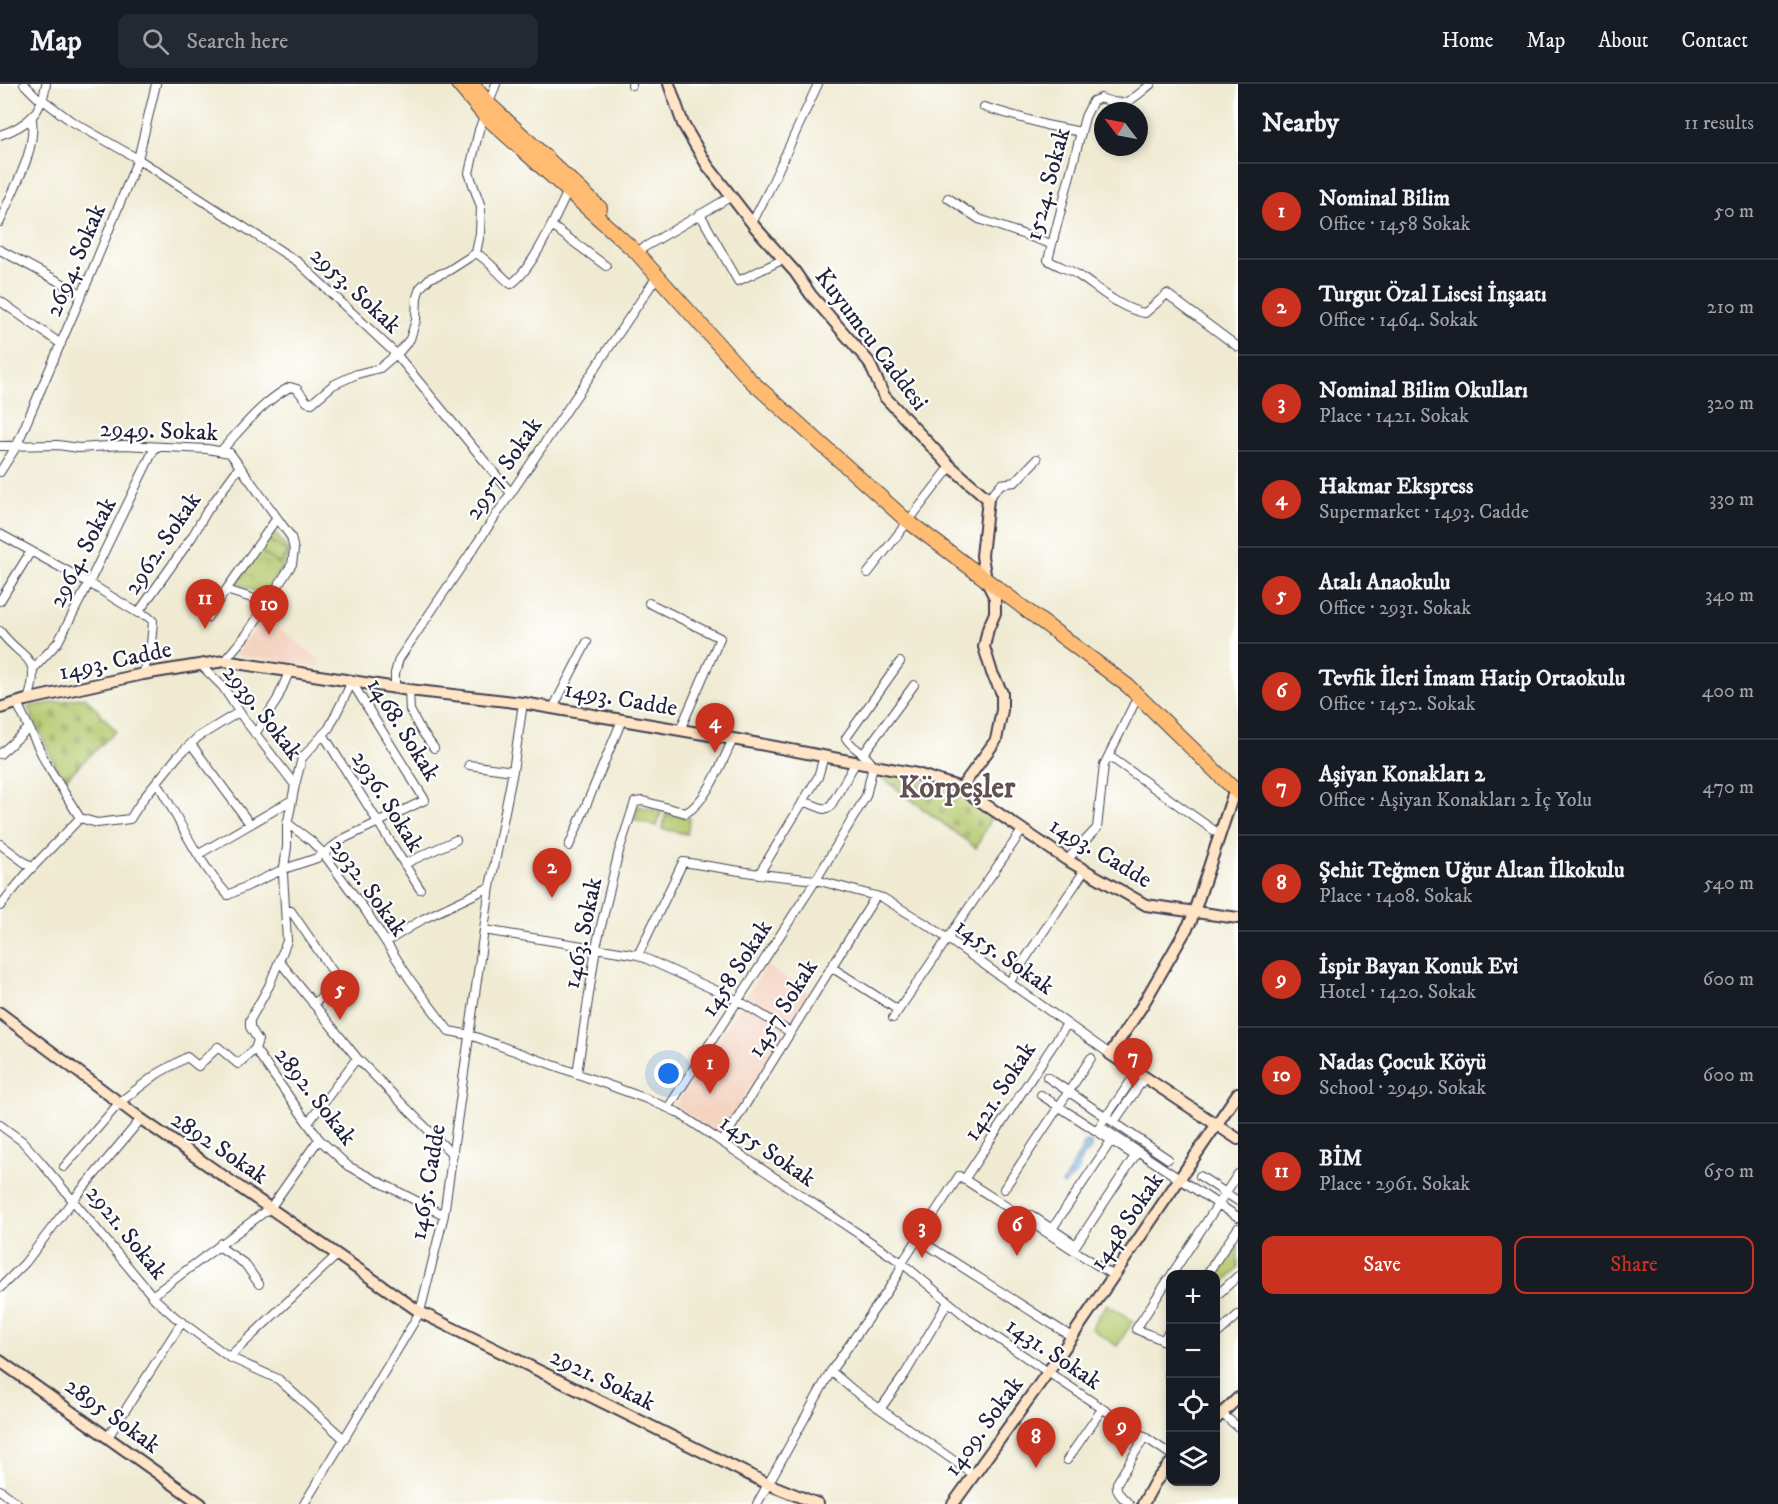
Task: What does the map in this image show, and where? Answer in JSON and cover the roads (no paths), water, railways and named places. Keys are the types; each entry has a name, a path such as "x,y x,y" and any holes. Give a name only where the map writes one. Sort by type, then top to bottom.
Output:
{"highway":[{"path":"458,84 638,250 757,374 909,519"},
{"path":"472,84 487,110 568,191 638,250 750,380 909,519 1131,681 1237,789"},
{"path":"985,575 1138,696 1237,789"}],"street":[{"name":"2953. Sokak","path":"24,84 37,97 71,121 138,159 298,262 396,354 510,492"},
{"path":"0,135 32,119 43,100 46,84"},
{"name":"2694. Sokak","path":"16,447 138,159 156,84"},
{"path":"221,451 260,409 290,387 297,389 307,402 312,403 333,385 357,374 380,368 410,339 417,320 417,297 420,288 430,278 448,271 476,253 480,233 481,207 469,173 479,130 496,84"},
{"name":"Kuyumcu Caddesi","path":"669,84 683,124 707,165 811,295 869,362 884,396 951,466 988,498"},
{"path":"752,223 818,84"},
{"name":"1524. Sokak","path":"1151,84 1126,103 1113,103 1101,98 1093,101 1085,117 1048,260 1077,273 1137,312 1145,313 1167,294 1238,347"},
{"path":"984,107 1046,125 1081,132"},
{"path":"0,222 26,159 33,128 32,119"},
{"path":"476,253 486,259 511,284 518,279 552,226 568,191"},
{"path":"638,250 732,196"},
{"path":"948,198 979,219 1051,244"},
{"path":"700,214 738,281 784,259"},
{"path":"552,226 606,266"},
{"path":"0,250 82,294"},
{"name":"2957. Sokak","path":"395,688 395,673 399,659 658,275"},
{"path":"0,301 60,344"},
{"name":"2949. Sokak","path":"0,446 58,445 79,448 123,445 230,453 291,537 294,550 291,564 268,603 247,634 224,661"},
{"path":"0,472 16,447"},
{"name":"2964. Sokak","path":"34,668 58,642 155,447"},
{"path":"961,788 996,740 1002,710 1002,693 992,673 984,647 995,613 995,598 985,575 982,556 988,498 1001,484 1016,482 1038,459"},
{"name":"2962. Sokak","path":"143,674 152,645 153,621 147,615 138,613 240,466"},
{"path":"868,573 951,466"},
{"path":"207,618 277,518"},
{"path":"0,534 138,613"},
{"path":"0,601 31,551"},
{"path":"226,590 268,603"},
{"path":"649,603 720,638 680,730"},
{"path":"0,631 26,656 34,668 34,681 23,701 28,729 80,818 97,823 130,819 157,782 198,737 240,712"},
{"path":"554,708 587,642"},
{"name":"1493. Cadde","path":"0,708 143,674 224,661 409,690 554,708 917,774 961,788 1067,860 1146,905 1238,918"},
{"path":"873,766 864,753 850,746 846,738 900,662"},
{"name":"2939. Sokak","path":"200,664 223,687 255,734 295,785"},
{"path":"255,734 277,700 290,670"},
{"path":"63,1167 120,1102 157,1074 188,1057 198,1066 218,1047 238,1064 255,1049 258,1040 250,1027 250,1020 261,1004 287,941 284,868 287,823 295,785 302,758 329,728 349,688 350,680"},
{"name":"1468. Sokak","path":"350,680 409,772 424,800 379,823"},
{"path":"864,753 914,685"},
{"path":"409,690 410,710 434,748"},
{"path":"1067,860 1093,835 1097,828 1104,765 1138,696"},
{"name":"1465. Cadde","path":"304,1504 420,1312 444,1215 490,887 513,771 523,703"},
{"path":"569,846 622,720"},
{"path":"0,754 28,729"},
{"name":"2936. Sokak","path":"323,734 420,889"},
{"name":"1463. Sokak","path":"576,1074 596,947 619,851 635,802 643,801 686,813 695,808 717,773 733,739"},
{"path":"191,744 250,824"},
{"path":"759,874 818,777 824,756"},
{"path":"1109,756 1220,834"},
{"path":"803,801 824,809 830,807 856,762"},
{"path":"469,765 513,771"},
{"name":"1458 Sokak","path":"668,1108 816,880 866,796 873,766"},
{"path":"157,782 199,854 228,895 284,868 316,858 345,838 379,823"},
{"path":"1237,789 1191,921 1142,1006 1110,1054 1238,1139"},
{"path":"199,854 292,800"},
{"path":"0,906 32,868 80,818"},
{"name":"2932. Sokak","path":"287,823 323,854 367,913 411,981 449,1030 470,1035"},
{"path":"831,967 896,1014 1023,829"},
{"path":"404,864 456,840"},
{"path":"0,844 32,868"},
{"name":"1455. Sokak","path":"638,955 683,862 816,880 883,898 946,938 1110,1054"},
{"path":"1009,983 1085,870"},
{"path":"386,942 423,919 490,887"},
{"name":"1457 Sokak","path":"722,1142 876,896"},
{"path":"285,909 291,911 340,982 313,1004"},
{"path":"484,930 638,955 738,1001 790,1032"},
{"path":"280,962 357,1058 453,1155"},
{"name":"2892 Sokak","path":"0,1013 141,1119 420,1312"},
{"name":"1421. Sokak","path":"831,1371 888,1290 918,1239 1067,1024"},
{"name":"1455 Sokak","path":"470,1035 677,1112 902,1263 948,1302"},
{"name":"2892. Sokak","path":"255,1049 320,1139 348,1166 444,1215"},
{"path":"308,1123 357,1058"},
{"path":"1004,1189 1091,1058"},
{"path":"1098,1129 1141,1074"},
{"path":"1114,1122 1141,1074"},
{"path":"1047,1077 1168,1159"},
{"name":"1448 Sokak","path":"1048,1372 1238,1093"},
{"path":"1041,1095 1175,1176"},
{"path":"0,1288 24,1263 141,1119"},
{"name":"2921. Sokak","path":"0,1126 22,1141 74,1199 110,1247 152,1296 229,1357"},
{"path":"1031,1215 1076,1245 1135,1156 1111,1141 1098,1129"},
{"path":"152,1296 271,1207 320,1139"},
{"path":"1052,1229 1111,1141"},
{"path":"1175,1270 1238,1174"},
{"path":"1200,1176 1238,1201"},
{"path":"962,1178 1114,1276"},
{"path":"1187,1184 1238,1217"},
{"path":"1210,1270 1238,1228"},
{"path":"918,1239 1072,1337"},
{"path":"221,1243 220,1247 244,1264 259,1284"},
{"path":"337,1255 229,1357 279,1379 344,1439"},
{"path":"1220,1292 1238,1276"},
{"path":"1166,1284 1136,1329 1148,1335 1166,1337"},
{"path":"881,1408 905,1374 948,1302"},
{"name":"1431. Sokak","path":"948,1302 969,1319 1166,1452"},
{"name":"2921. Sokak","path":"420,1312 768,1484 818,1504"},
{"path":"1220,1331 1238,1315"},
{"path":"108,1437 182,1322"},
{"name":"2895 Sokak","path":"0,1361 201,1504"},
{"path":"757,1504 831,1371 853,1390 973,1474"},
{"name":"1409. Sokak","path":"952,1504 1048,1372"},
{"path":"1220,1414 1238,1398"},
{"path":"1067,1460 1102,1409"},
{"path":"1220,1417 1238,1427"},
{"path":"1129,1504 1116,1488 1144,1438"},
{"path":"1143,1504 1155,1482 1166,1469"},
{"path":"0,1490 18,1504"}],"water":[{"path":"1087,1142 1091,1143 1091,1148 1081,1159 1078,1173 1064,1186 1062,1184 1082,1151 1083,1145"}],"place":[{"name":"BİM","path":"205,629"},
{"name":"Nadas Çocuk Köyü","path":"269,635"},
{"name":"Hakmar Ekspress","path":"715,753"},
{"name":"Turgut Özal Lisesi İnşaatı","path":"552,898"},
{"name":"Atalı Anaokulu","path":"340,1020"},
{"name":"Aşiyan Konakları 2","path":"1133,1088"},
{"name":"Nominal Bilim","path":"710,1094"},
{"name":"Tevfik İleri İmam Hatip Ortaokulu","path":"1017,1256"},
{"name":"Nominal Bilim Okulları","path":"922,1258"},
{"name":"İspir Bayan Konuk Evi","path":"1122,1457"},
{"name":"Şehit Teğmen Uğur Altan İlkokulu","path":"1036,1468"}],"district":[{"name":"Körpeşler","path":"957,787"}]}
